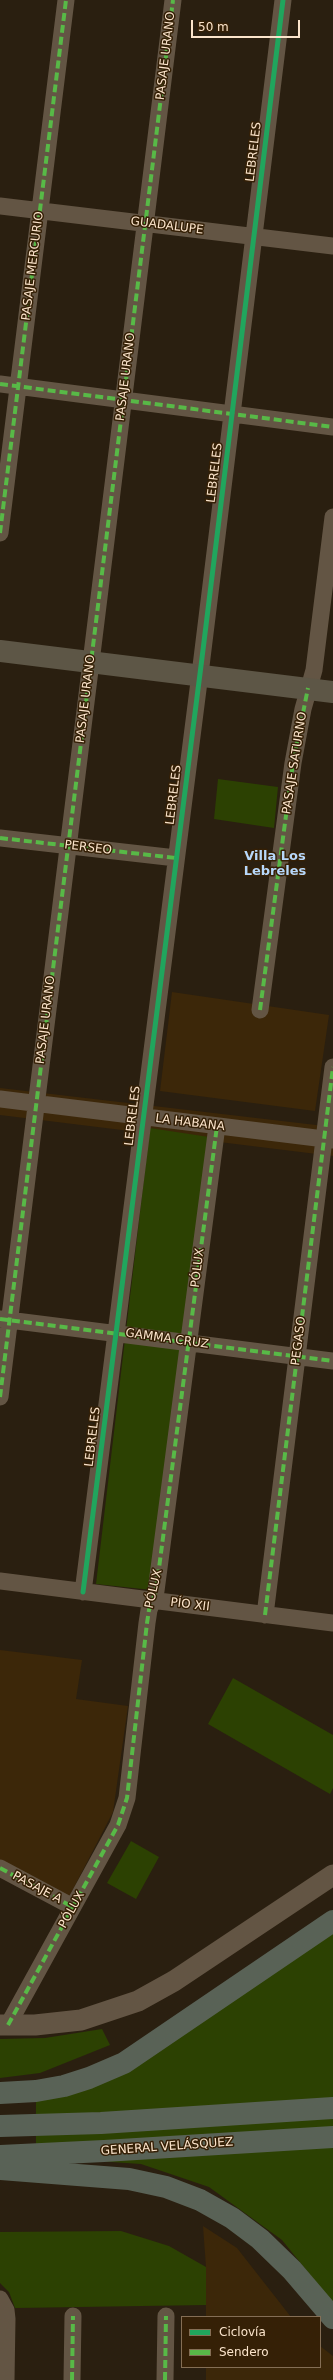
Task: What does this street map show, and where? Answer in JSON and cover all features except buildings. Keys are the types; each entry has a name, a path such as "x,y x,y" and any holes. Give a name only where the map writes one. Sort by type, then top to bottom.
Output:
{"highway":[{"path":"0,2093 36,2091 64,2086 89,2078 124,2063 333,1921"},
{"path":"0,2126 101,2123 333,2108"},
{"name":"GENERAL VELÁSQUEZ","path":"0,2156 104,2152 333,2137"},
{"path":"0,2169 129,2179 166,2187 200,2200 232,2218 260,2239 292,2270 333,2318"}],"main road":[{"path":"0,651 333,692"}],"street":[{"name":"PASAJE MERCURIO","path":"0,533 66,0"},
{"name":"PASAJE URANO","path":"0,1397 5,1319 36,1104 173,0"},
{"name":"LEBRELES","path":"83,1592 283,0"},
{"name":"GUADALUPE","path":"0,206 333,246"},
{"path":"0,384 333,427"},
{"name":"PASAJE SATURNO","path":"260,1010 293,763 308,688 314,670 333,518"},
{"name":"PERSEO","path":"0,838 176,858"},
{"name":"PEGASO","path":"265,1614 297,1356 328,1140 333,1067"},
{"name":"LA HABANA","path":"0,1099 328,1140"},
{"name":"PÓLUX","path":"4,2025 73,1907 124,1811 149,1610 156,1591 217,1126"},
{"name":"GAMMA CRUZ","path":"5,1319 333,1360"},
{"name":"PÍO XII","path":"0,1581 333,1623"},
{"name":"PASAJE A","path":"0,1868 73,1907"},
{"path":"4,2025 35,2025 81,2020 138,2001 174,1981 333,1875"},
{"path":"0,2299 6,2310 7,2319 6,2380"},
{"path":"72,2380 73,2316"},
{"path":"165,2380 166,2316"}],"shaded area":[{"path":"172,992 329,1015 315,1111 160,1091"},
{"path":"0,1088 333,1127 333,1156 0,1115"},
{"path":"0,1650 82,1660 76,1699 128,1706 113,1812 70,1895 64,1897 0,1861"},
{"path":"203,2226 237,2248 290,2316 206,2316 206,2267"},
{"path":"321,2347 333,2356 333,2380 206,2380 206,2368 321,2368"}],"green space":[{"path":"218,779 278,787 274,828 214,819"},
{"path":"150,1128 209,1137 152,1590 96,1584"},
{"path":"233,1678 333,1735 333,1788 330,1794 208,1724"},
{"path":"131,1841 159,1857 136,1899 107,1883"},
{"path":"333,1931 333,2303 282,2240 209,2187 141,2164 36,2157 36,2100 63,2096"},
{"path":"102,2029 110,2045 40,2073 0,2078 0,2039 45,2038"},
{"path":"121,2231 169,2246 206,2267 206,2305 15,2308 9,2292 0,2283 0,2232"}],"marked path":[{"path":"0,533 66,0"},
{"path":"0,1397 173,0"},
{"path":"0,384 333,427"},
{"path":"260,1010 293,763 308,688"},
{"path":"0,838 176,858"},
{"path":"265,1615 333,1067"},
{"path":"8,2025 118,1825 127,1798 147,1623 149,1610 156,1591 217,1126"},
{"path":"0,1319 333,1361"},
{"path":"0,1868 73,1907"},
{"path":"72,2380 73,2316"},
{"path":"165,2380 166,2316"}],"cycle path":[{"path":"83,1592 202,658 283,0"}],"district":[{"name":"Villa Los Lebreles","path":"275,864"}]}
